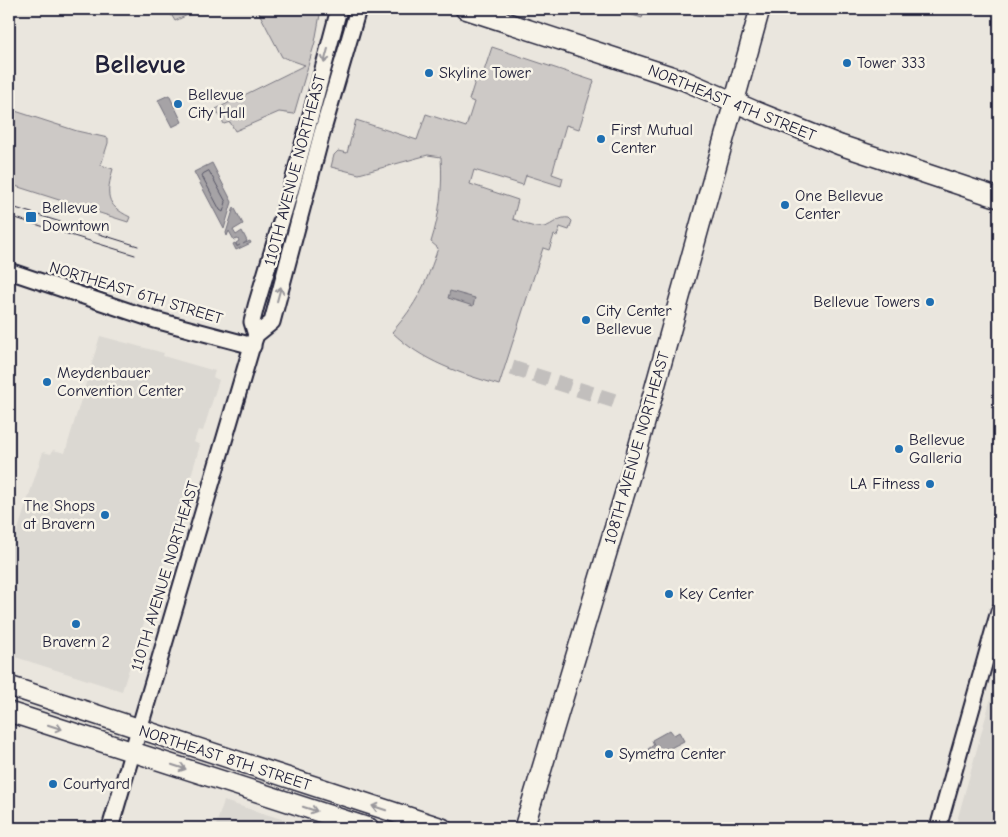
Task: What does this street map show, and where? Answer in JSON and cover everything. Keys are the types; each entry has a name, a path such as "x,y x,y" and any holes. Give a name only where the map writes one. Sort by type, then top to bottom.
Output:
{"main road":[{"name":"NORTHEAST 4TH STREET","path":"465,9 683,80 840,145 999,198"},
{"name":"108TH AVENUE NORTHEAST","path":"524,828 633,466 760,9"},
{"name":"NORTHEAST 8TH STREET","path":"9,686 442,828"},
{"name":"NORTHEAST 8TH STREET","path":"9,712 369,828"}],"street":[{"name":"110TH AVENUE NORTHEAST","path":"110,828 254,342 252,322 339,9"},
{"name":"110TH AVENUE NORTHEAST","path":"254,342 272,322 313,167 358,9"},
{"path":"306,128 311,136 307,157 313,167"},
{"name":"NORTHEAST 6TH STREET","path":"9,271 155,320 254,342"},
{"path":"938,828 999,611"}],"shaded area":[{"path":"168,9 200,9 175,21"},
{"path":"257,9 321,9 315,42 294,114 279,112 235,131 230,122 224,124 216,109 305,65 282,57"},
{"path":"613,9 645,9 642,18"},
{"path":"492,47 594,81 579,129 566,125 552,174 563,178 561,186 526,175 523,185 474,170 470,184 518,200 513,219 536,227 547,226 562,218 569,218 572,221 569,230 560,227 557,236 554,235 549,250 543,248 499,385 456,371 429,359 392,332 420,293 438,248 431,242 440,200 442,179 441,157 428,155 359,174 331,167 334,155 338,151 347,153 356,120 417,140 426,114 466,127 474,102 469,100 476,78 479,79 481,71 484,71"},
{"path":"9,109 77,131 108,138 101,165 113,169 109,185 110,198 116,208 130,217 128,222 9,184"},
{"path":"100,336 164,353 163,356 215,371 213,377 219,380 203,431 198,430 194,442 200,445 122,691 9,655 9,544 13,545 43,452 51,454 53,450 65,453"},
{"path":"999,669 999,828 955,828"},
{"path":"224,801 310,828 215,828"}],"water":[{"path":"169,95 182,122 172,127 158,100"},
{"path":"212,163 232,202 224,229 194,172"},
{"path":"234,207 243,224 233,230 236,235 242,231 247,241 243,244 250,241 251,243 236,250 233,244 235,243 237,247 240,245 237,246 236,243 239,241 238,239 234,240 229,231 227,236 226,233"},
{"path":"450,291 475,298 473,306 448,298"},
{"path":"670,730 674,735 679,732 684,741 653,757 648,749 654,745 652,740"}],"tunnel":[{"path":"512,368 621,403"}],"tram line":[{"path":"9,206 138,246"},
{"path":"9,216 135,255"}],"place":[{"name":"Tower 333","path":"847,63"},
{"name":"Skyline Tower","path":"429,73"},
{"name":"Bellevue City Hall","path":"178,104"},
{"name":"First Mutual Center","path":"601,139"},
{"name":"One Bellevue Center","path":"785,205"},
{"name":"Bellevue Downtown","path":"31,217"},
{"name":"Bellevue Towers","path":"930,302"},
{"name":"City Center Bellevue","path":"586,320"},
{"name":"Meydenbauer Convention Center","path":"47,382"},
{"name":"Bellevue Galleria","path":"899,449"},
{"name":"LA Fitness","path":"930,484"},
{"name":"The Shops at Bravern","path":"105,515"},
{"name":"Key Center","path":"669,594"},
{"name":"Bravern 2","path":"76,624"},
{"name":"Symetra Center","path":"609,754"},
{"name":"Courtyard","path":"53,784"}],"district":[{"name":"Bellevue","path":"140,65"}]}
